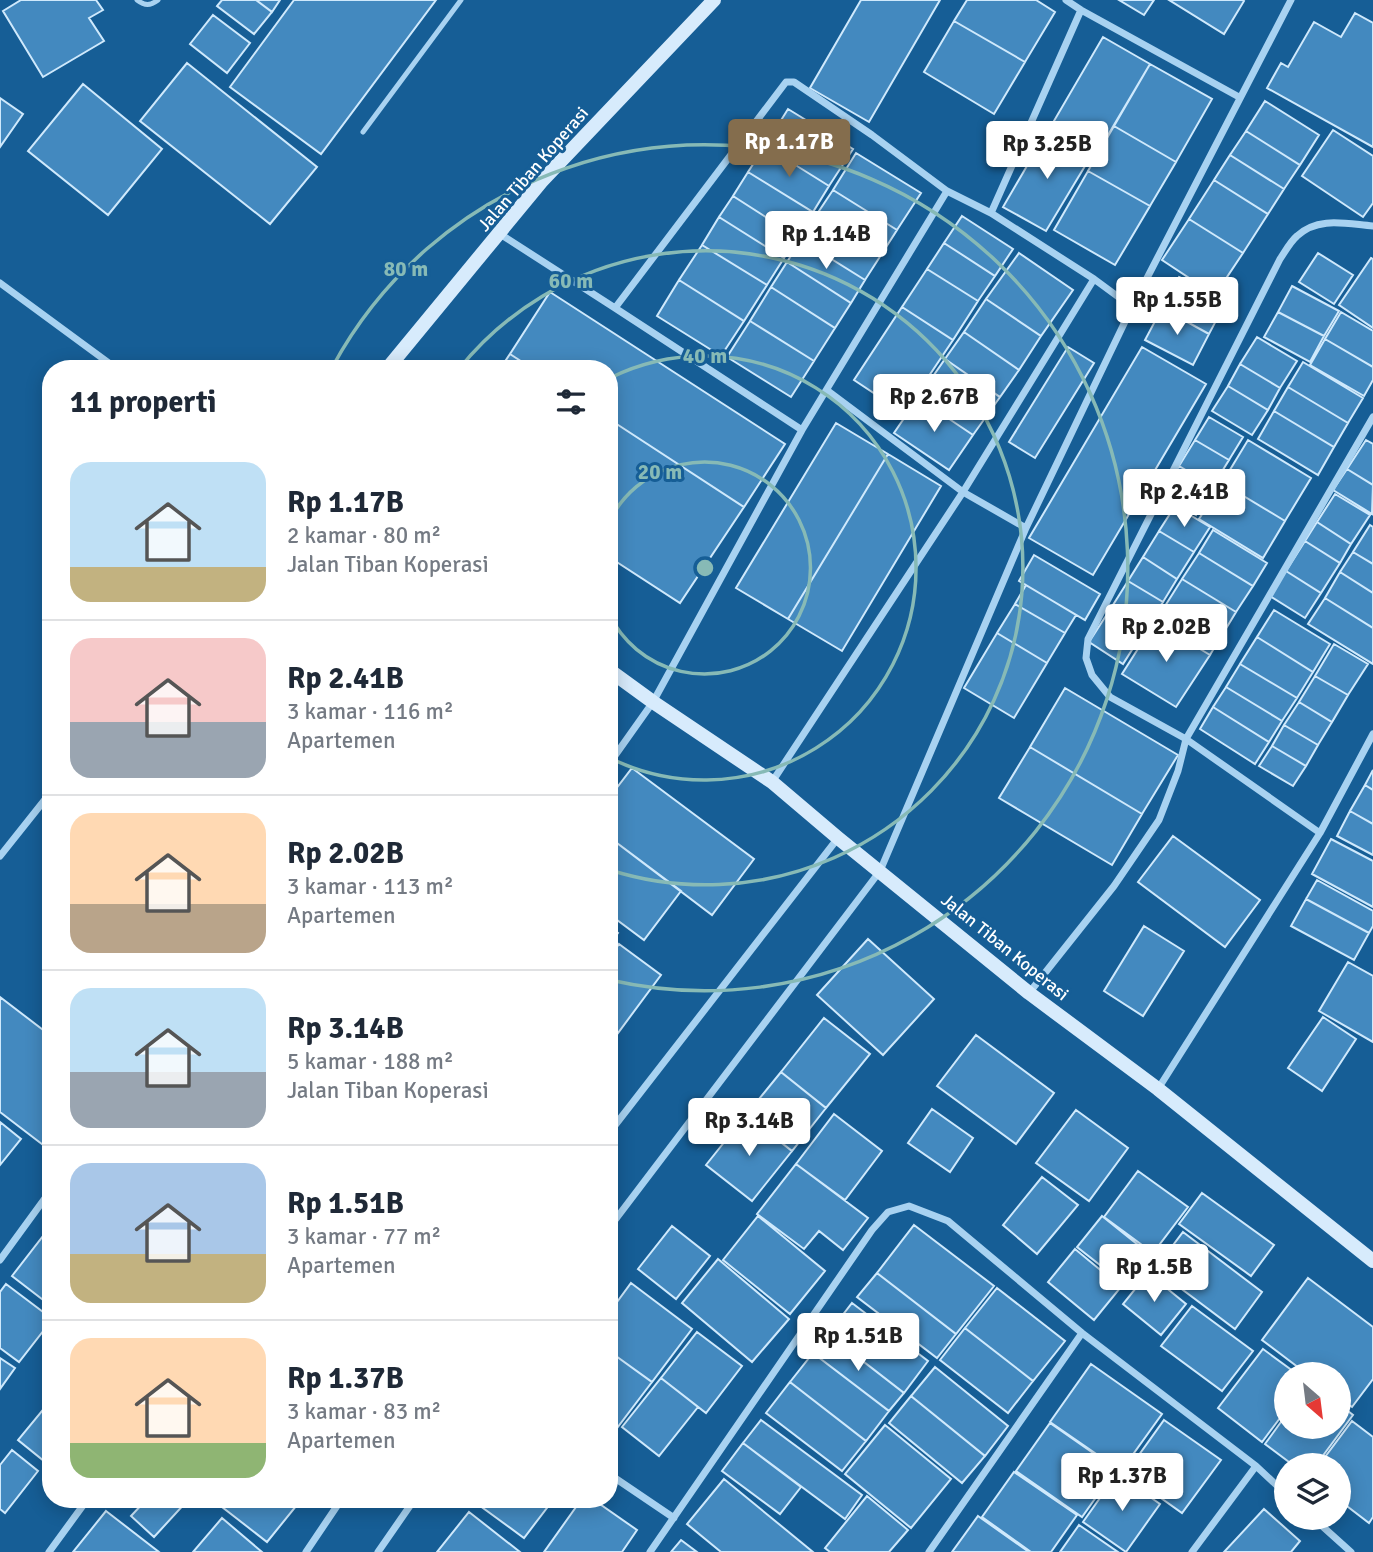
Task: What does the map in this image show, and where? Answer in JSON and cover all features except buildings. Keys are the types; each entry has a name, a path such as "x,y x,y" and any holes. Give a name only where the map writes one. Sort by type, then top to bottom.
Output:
{"street":[{"name":"Jalan Tiban Koperasi","path":"395,360 541,182 714,0"},
{"path":"1066,0 1239,97"},
{"path":"618,1216 880,871 1026,528 1132,307 1291,0"},
{"path":"991,213 1081,10"},
{"path":"615,308 786,82 794,82 947,191 991,213 1094,279 1132,307"},
{"path":"618,751 653,702 802,430 947,191"},
{"path":"1320,833 1186,739 1110,697 1092,675 1086,658 1088,639 1280,259 1297,236 1311,226 1327,222 1373,226"},
{"path":"500,234 802,430"},
{"path":"772,782 963,492 1094,279"},
{"path":"0,284 105,360"},
{"path":"828,391 963,492 1026,528"},
{"path":"1029,993 1114,886 1158,820 1178,771 1186,739 1373,417"},
{"name":"Jalan Tiban Koperasi","path":"618,677 772,782 1029,993 1158,1089 1373,1261"},
{"path":"1158,1089 1320,833 1373,734"},
{"path":"0,856 42,803"},
{"path":"618,1121 838,838"},
{"path":"0,1259 42,1202"},
{"path":"650,1552 872,1230 888,1212 909,1206 948,1221 1083,1333 1274,1482"},
{"path":"929,1552 1083,1333"},
{"path":"1192,1552 1256,1466"},
{"path":"618,1480 674,1518"},
{"path":"49,1552 81,1508"},
{"path":"306,1552 336,1508"},
{"path":"378,1552 408,1508"},
{"path":"1326,1530 1351,1552"}],"lane":[{"path":"136,0 150,5 158,0"},
{"path":"363,132 461,0"}]}
